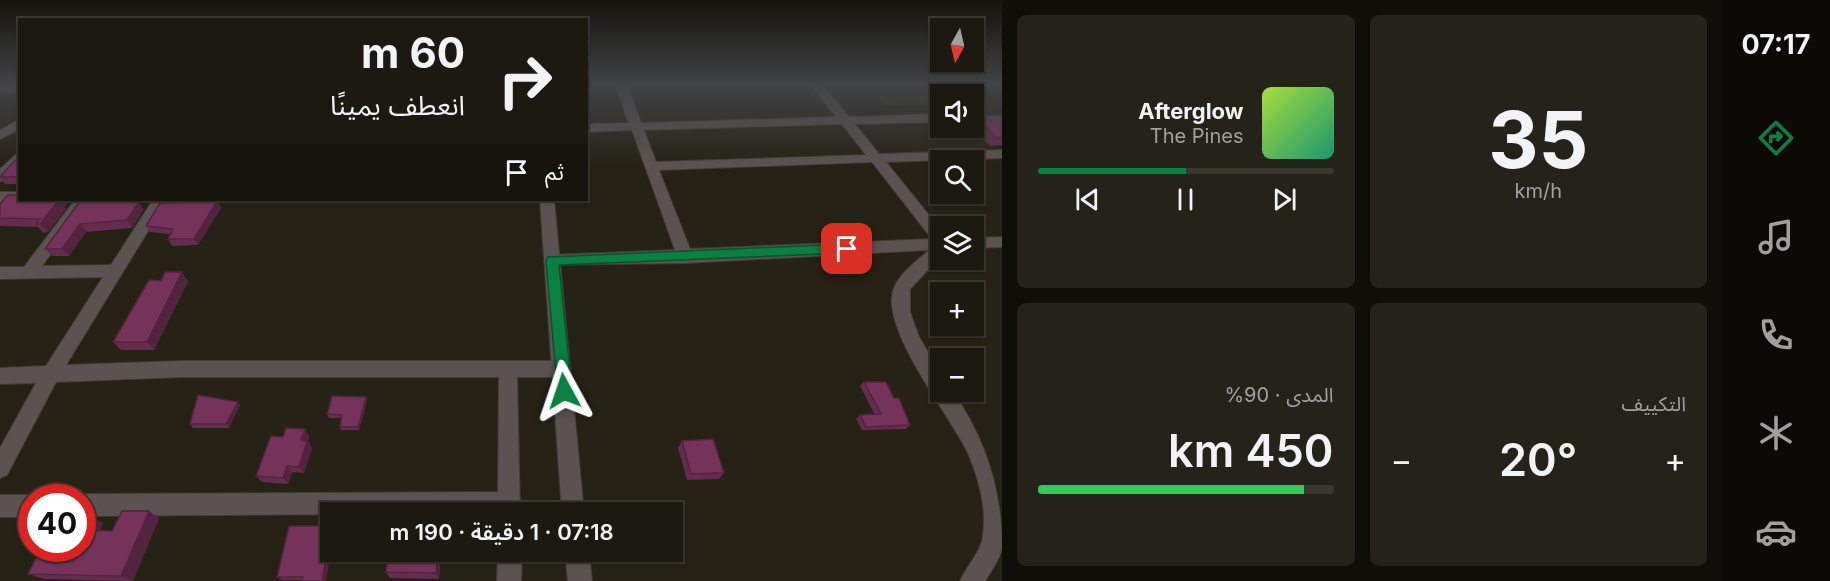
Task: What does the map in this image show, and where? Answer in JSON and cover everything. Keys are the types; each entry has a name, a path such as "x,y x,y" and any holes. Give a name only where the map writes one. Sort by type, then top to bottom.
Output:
{"street":[{"path":"632,112 685,256"},
{"path":"838,112 930,227"},
{"path":"588,128 930,118"},
{"path":"0,136 18,124"},
{"path":"0,136 18,137"},
{"path":"652,166 1002,154"},
{"path":"0,177 18,157"},
{"path":"0,197 18,197"},
{"path":"28,273 81,201"},
{"path":"0,468 51,374 159,201"},
{"path":"547,201 572,502"},
{"path":"984,243 1002,242"},
{"path":"552,261 930,246"},
{"path":"930,257 908,280 900,293 908,334 930,370"},
{"path":"0,273 116,271"},
{"path":"0,376 181,369 562,369"},
{"path":"508,369 509,502"},
{"path":"949,402 990,466 1000,504 994,539 972,581"},
{"path":"96,505 320,507"},
{"path":"0,506 18,506"},
{"path":"509,581 510,562"},
{"path":"578,562 580,581"}],"building":[{"path":"984,115 1002,115 1002,138 997,138 984,125"},
{"path":"15,160 18,160 18,177 0,177"},
{"path":"8,195 18,195 18,201 58,201 40,224 36,224 40,219 0,218 0,204"},
{"path":"80,201 139,202 127,220 80,224 62,249 45,249"},
{"path":"217,201 194,239 168,239 173,229 146,226 160,203"},
{"path":"165,272 182,272 147,342 113,342 149,280 161,281"},
{"path":"864,382 886,382 894,398 899,398 910,425 866,427 860,415 881,414"},
{"path":"198,395 238,402 226,424 190,424"},
{"path":"332,396 366,397 358,427 340,427 342,415 327,414"},
{"path":"286,428 305,429 301,440 307,441 299,467 287,466 283,478 256,476 271,436 283,437"},
{"path":"713,439 724,473 691,474 682,441"},
{"path":"122,511 149,511 121,576 28,574 34,562 96,562 96,530 112,531"},
{"path":"289,526 320,526 320,562 325,562 322,581 302,581 303,577 277,577"},
{"path":"388,562 437,562 436,573 386,572"}],"route":[{"path":"564,391 552,261 847,249"}]}
